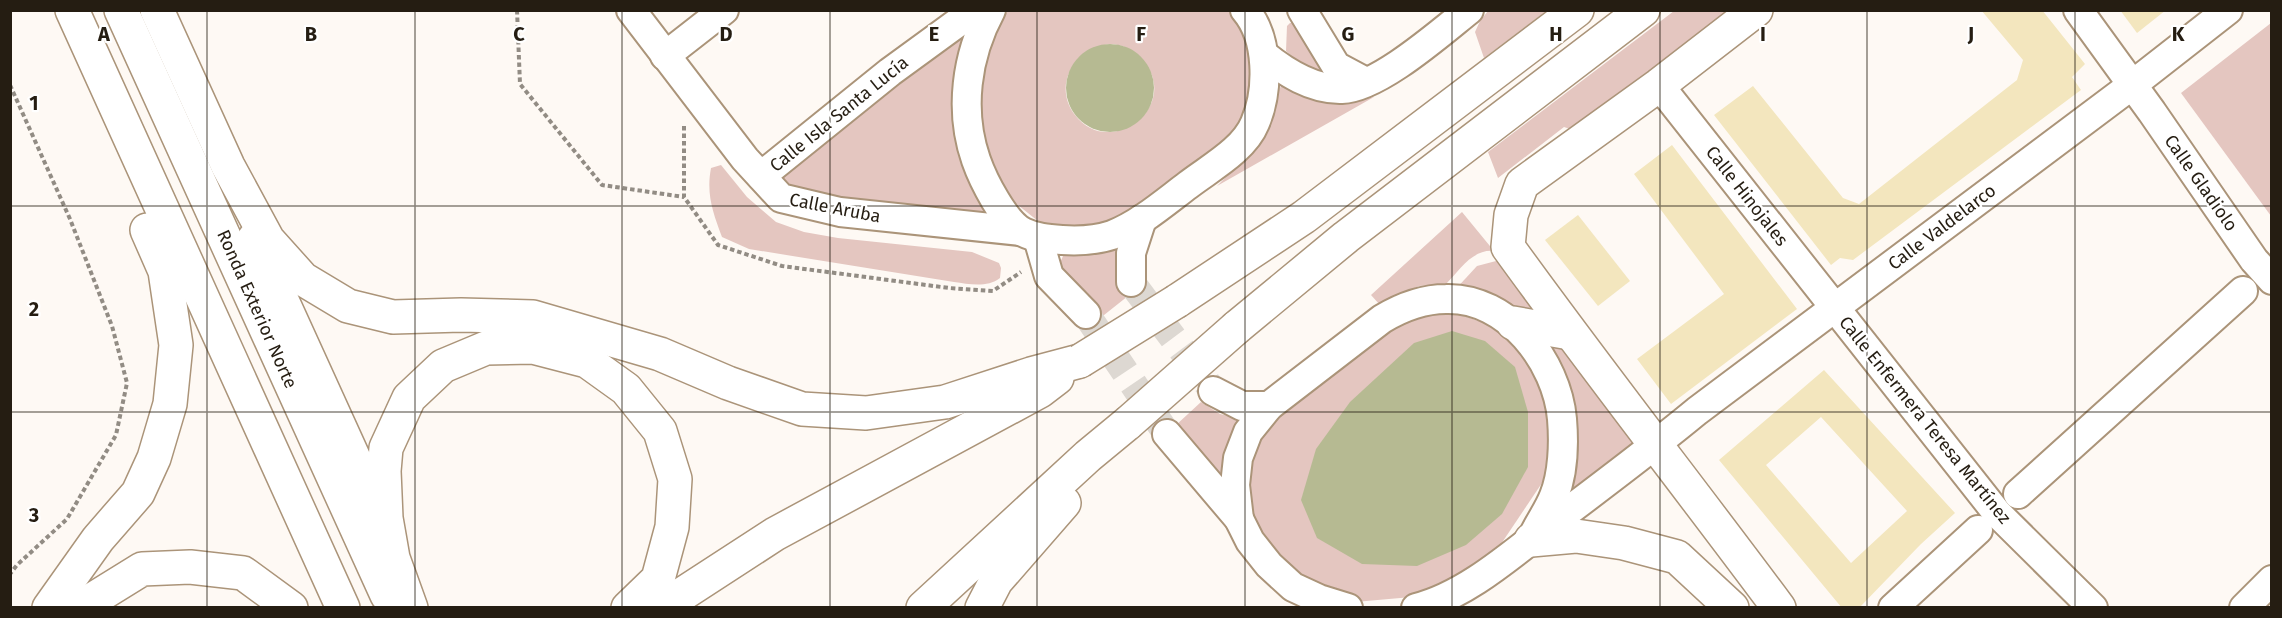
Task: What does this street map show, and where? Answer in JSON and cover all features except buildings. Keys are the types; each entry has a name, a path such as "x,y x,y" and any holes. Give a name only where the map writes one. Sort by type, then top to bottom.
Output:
{"main road":[{"path":"49,608 98,539 138,494 154,458 170,404 176,345 165,271 120,167 91,82 71,10"},
{"path":"71,10 343,608"},
{"name":"Ronda Exterior Norte","path":"122,10 393,608"},
{"path":"157,10 228,166 268,240 303,279 348,306 393,317 461,315 533,317 660,354 728,383 802,409 866,413 945,402 1035,382"},
{"path":"661,608 776,534 1035,382 1080,361 1177,301 1304,217 1577,10"},
{"path":"982,608 996,581 1128,423 1237,327 1346,237 1643,10"},
{"path":"1756,10 1659,85 1522,184 1511,215 1508,248 1779,608"},
{"path":"228,166 245,220 371,496 411,608"},
{"path":"1513,323 1570,333"},
{"path":"393,558 386,518 384,471 386,448 409,398 443,366 486,348 533,347 587,361 626,388 660,431 675,478 672,527 658,579 628,608"},
{"path":"923,608 1093,463"},
{"path":"1531,540 1576,536 1624,543 1677,557 1732,608"},
{"path":"84,608 87,603 142,569 190,567 243,573 291,608"}],"street":[{"name":"Calle Aruba","path":"631,10 665,56 781,198 840,212 1076,241 1111,235 1142,219 1224,158 1248,133 1254,124 1261,97 1262,45"},
{"path":"665,56 724,10"},
{"name":"Calle Isla Santa Lucía","path":"761,176 890,72 975,10"},
{"path":"991,10 969,72 966,101 967,125 982,177 999,206 1029,234 1049,276 1086,314"},
{"path":"1245,10 1262,45 1283,70 1314,85 1342,89 1366,82 1397,65 1469,10"},
{"path":"1262,45 1274,10"},
{"path":"1302,10 1336,66 1366,82"},
{"name":"Calle Gladiolo","path":"2078,10 2254,260 2271,280"},
{"name":"Calle Valdelarco","path":"1416,608 1437,602 1463,588 1531,540 1697,411 2132,85 2228,10"},
{"name":"Calle Hinojales","path":"1659,85 1834,308"},
{"path":"1131,282 1131,253 1142,219"},
{"path":"2018,494 2243,291"},
{"path":"1239,519 1235,485 1238,458 1248,432 1269,406 1399,309 1418,303 1447,299 1473,303 1513,323 1533,345 1546,365 1555,389 1562,417 1563,444 1555,494 1531,540"},
{"name":"Calle Enfermera Teresa Martínez","path":"1834,308 1997,513 2093,608"},
{"path":"1213,391 1242,406 1269,406"},
{"path":"1167,434 1239,519 1250,541 1269,565 1293,587 1319,599 1348,608"},
{"path":"1893,608 1978,530"},
{"path":"2244,608 2271,581"}],"path":[{"path":"518,10 520,84 602,185 684,197"},
{"path":"10,84 70,219 112,326 127,382 116,435 67,519 10,574"},
{"path":"684,126 684,197 717,244 782,266 949,288 993,291 1022,272"}],"shaded area":[{"path":"1008,11 1229,11 1243,27 1254,67 1246,119 1228,142 1151,202 1111,222 1079,228 1043,225 1014,202 987,164 973,112 980,66 998,21","holes":["1113,44 1126,48 1141,58 1153,79 1154,96 1147,110 1136,122 1122,130 1105,132 1089,127 1075,115 1068,103 1067,79 1072,68 1088,51"]},
{"path":"1488,11 1546,11 1484,58 1475,32"},
{"path":"1674,11 1731,11 1573,130 1564,127 1498,178 1488,152"},
{"path":"1290,23 1298,23 1330,75 1308,70 1286,51 1287,26"},
{"path":"2271,23 2271,216 2181,93"},
{"path":"970,29 990,219 795,195 771,176"},
{"path":"1110,44 1135,51 1147,63 1154,88 1147,113 1135,125 1110,132 1085,125 1073,113 1066,88 1073,63 1085,51"},
{"path":"1281,86 1338,104 1374,97 1217,186 1240,163"},
{"path":"721,165 747,197 776,222 804,232 838,238 972,252 999,263 1000,278 984,284 966,284 749,249 722,237 716,220 711,203 710,177 711,168"},
{"path":"1462,212 1494,251 1479,253 1473,257 1446,284 1419,286 1380,305 1371,295"},
{"path":"1117,247 1120,251 1117,275 1128,296 1099,319 1057,269 1064,254"},
{"path":"1496,261 1508,266 1538,311 1530,313 1453,292 1477,266"},
{"path":"1450,311 1504,330 1537,370 1551,430 1544,480 1497,550 1423,596 1355,602 1297,579 1252,527 1244,479 1256,439 1282,410 1402,319"},
{"path":"1452,331 1485,341 1515,367 1528,412 1528,467 1502,514 1466,545 1417,566 1362,564 1317,538 1301,500 1316,449 1350,402 1414,343"},
{"path":"1541,337 1565,347 1639,443 1562,500"},
{"path":"1201,402 1220,414 1245,420 1223,493 1175,426"}],"tunnel":[{"path":"1131,282 1213,391"},
{"path":"1086,314 1167,434"}]}
